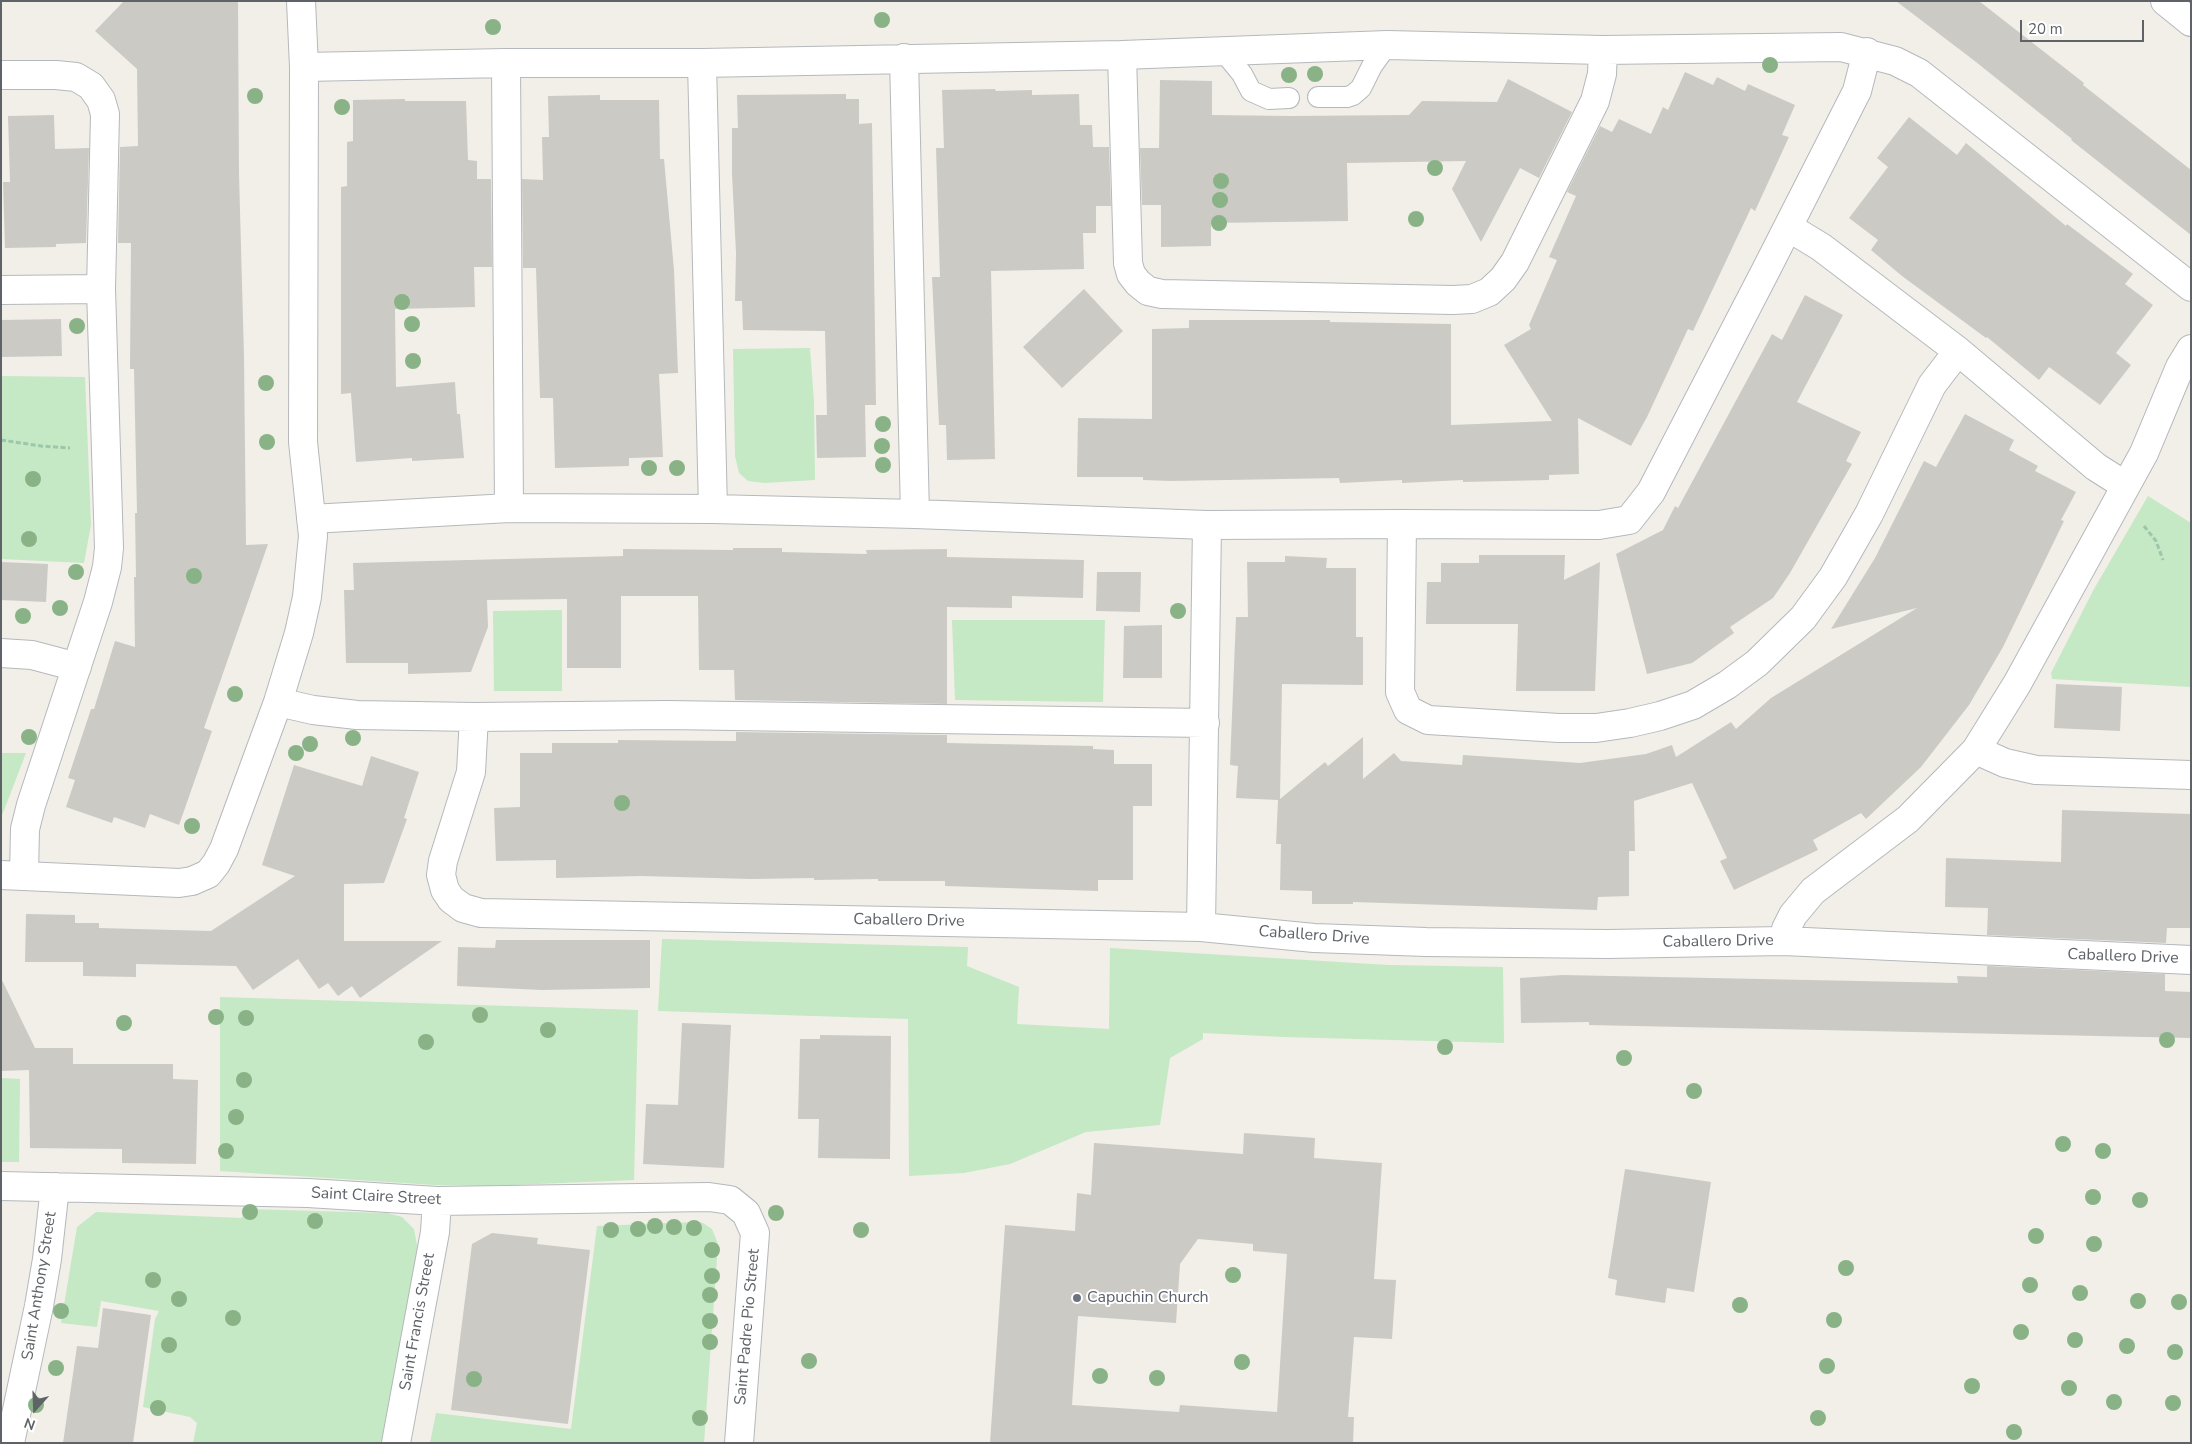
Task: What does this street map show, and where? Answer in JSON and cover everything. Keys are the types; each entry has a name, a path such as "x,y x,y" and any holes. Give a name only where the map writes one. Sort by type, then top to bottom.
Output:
{"street":[{"path":"1,75 56,75 76,78 91,86 101,100 105,114 101,289 109,548 107,567 103,586 31,805 13,875 180,883 192,881 208,874 224,849 278,702 299,632 307,597 313,536 303,442 304,66 301,1"},
{"path":"2165,1 2191,22"},
{"path":"304,66 702,63 1224,52 1387,45 1603,50 1841,46 1895,61 1919,73 2191,287"},
{"path":"1122,54 1128,263 1131,274 1138,284 1148,290 1162,294 1453,300 1472,299 1489,292 1503,279 1515,262 1595,101 1602,74 1603,50"},
{"path":"311,519 509,508 714,509 915,514 1207,525 1599,526 1629,520 1651,492 1788,227 1857,91 1867,52"},
{"path":"904,58 915,514"},
{"path":"506,63 509,508"},
{"path":"702,63 714,509"},
{"path":"1788,227 1821,247 1958,351 2096,467 2126,486"},
{"path":"1,290 101,289"},
{"path":"1784,941 1786,929 1793,915 1813,891 1908,819 1976,750 2016,684 2144,453 2180,367 2191,349"},
{"path":"1402,524 1400,692 1408,710 1428,720 1559,728 1596,728 1660,716 1693,705 1727,684 1757,663 1803,618 1833,577 1869,514 1932,385 1958,351"},
{"path":"1201,927 1207,525"},
{"path":"1,653 32,655 76,667"},
{"path":"278,702 313,710 358,715 474,717 667,715 1205,723"},
{"name":"Caballero Drive","path":"474,717 471,772 443,861 442,875 445,890 451,899 463,908 480,913 1201,927 1314,938 1426,942 1607,944 1784,941 2191,960"},
{"path":"1976,750 2005,763 2036,770 2191,775"},
{"name":"Saint Claire Street","path":"1,1186 299,1193 437,1201 709,1197 730,1200 746,1213"},
{"name":"Saint Anthony Street","path":"10,1443 39,1306 55,1187"},
{"name":"Saint Francis Street","path":"396,1443 435,1232 437,1201"},
{"name":"Saint Padre Pio Street","path":"739,1443 755,1252 755,1233 746,1213"}],"lane":[{"path":"1318,97 1347,97 1353,95 1361,88 1372,66 1387,45"},
{"path":"1224,52 1242,74 1251,92 1269,98 1289,98"}],"path":[{"path":"1,440 55,447 106,448"}],"green space":[{"path":"810,348 814,402 815,480 764,483 748,481 739,473 735,456 733,349"},
{"path":"1,376 85,377 91,525 84,563 1,559"},
{"path":"2148,496 2191,523 2191,687 2052,679 2051,673 2094,589"},
{"path":"562,610 562,691 494,691 493,611"},
{"path":"952,620 1105,620 1103,702 955,700"},
{"path":"1,753 26,753 1,818"},
{"path":"662,939 968,947 967,966 1019,987 1017,1024 1109,1029 1110,948 1388,965 1503,967 1504,1043 1203,1033 1203,1039 1170,1058 1160,1125 1086,1132 1010,1164 964,1173 909,1176 908,1019 658,1011"},
{"path":"220,997 638,1010 634,1180 490,1186 434,1185 220,1171"},
{"path":"1,1078 20,1079 19,1162 1,1162"},
{"path":"245,1209 387,1213 402,1217 414,1229 418,1251 381,1443 193,1443 197,1423 190,1417 143,1407 155,1319 159,1311 101,1301 97,1327 61,1323 77,1227 96,1212 242,1218"},
{"path":"703,1223 712,1229 718,1244 704,1443 430,1443 436,1413 571,1429 597,1226"}],"building":[{"path":"124,1 238,1 239,174 244,357 246,545 268,544 204,728 212,731 179,825 150,814 145,828 114,817 112,823 66,807 75,780 68,778 91,709 94,709 115,641 135,647 134,577 136,577 135,513 137,513 134,369 130,369 131,243 118,243 120,147 138,146 137,69 95,31"},
{"path":"1896,1 1979,1 2084,83 2083,85 2191,170 2191,235 1976,62"},
{"path":"1685,72 1713,85 1717,77 1745,91 1748,84 1795,105 1782,135 1789,137 1755,211 1751,208 1693,331 1688,329 1647,417 1631,446 1578,418 1579,474 1549,475 1549,480 1463,482 1463,480 1402,483 1402,480 1340,483 1339,478 1171,481 1143,480 1143,477 1077,477 1078,418 1152,419 1152,329 1189,328 1189,320 1330,320 1330,322 1451,324 1451,425 1552,421 1504,345 1531,329 1529,325 1557,260 1549,257 1576,196 1567,192 1600,126 1612,132 1619,119 1651,134 1663,107 1668,110"},
{"path":"1508,79 1572,112 1539,178 1520,168 1481,242 1452,189 1466,161 1347,163 1348,221 1211,223 1211,246 1161,247 1161,205 1142,205 1140,148 1159,148 1160,80 1212,81 1212,115 1290,116 1409,115 1422,101 1497,102"},
{"path":"995,89 996,91 1032,90 1032,95 1079,94 1080,125 1092,125 1093,147 1109,147 1111,206 1096,206 1096,233 1083,233 1084,269 991,271 995,459 947,460 946,425 939,425 932,277 940,277 936,148 944,148 942,90"},
{"path":"846,94 846,99 859,99 859,124 872,123 876,405 865,405 866,457 817,458 816,415 827,415 825,331 743,330 742,301 735,301 736,253 732,128 738,128 737,95"},
{"path":"600,95 600,100 659,100 660,159 664,159 674,270 678,373 659,374 663,457 629,458 629,466 555,468 553,398 540,398 536,268 523,268 522,179 543,180 542,137 549,137 548,96"},
{"path":"405,99 405,101 466,101 468,160 477,161 477,179 491,179 492,267 474,267 475,307 395,309 396,387 455,382 457,414 460,414 464,458 412,461 412,458 356,462 351,393 341,394 341,187 347,186 347,142 353,141 353,100"},
{"path":"54,115 55,149 89,148 86,243 56,244 56,247 5,248 3,182 10,182 8,116"},
{"path":"1909,117 1957,155 1966,143 2066,226 2067,224 2133,274 2125,284 2153,305 2116,353 2131,365 2100,405 2049,367 2039,380 1987,337 1902,276 1871,250 1878,240 1849,218 1888,167 1877,158"},
{"path":"1084,289 1123,331 1062,388 1023,347"},
{"path":"1805,295 1843,315 1797,402 1861,432 1846,461 1852,464 1790,573 1773,598 1730,627 1734,633 1692,663 1647,674 1616,554 1663,530 1675,506 1678,508 1772,334 1782,340"},
{"path":"61,319 62,356 1,357 1,320"},
{"path":"1965,414 2014,440 2009,450 2038,466 2035,471 2076,492 2061,520 2064,521 2003,647 1969,705 1921,767 1866,819 1861,813 1813,840 1818,850 1734,890 1720,861 1727,858 1692,783 1634,801 1635,851 1629,851 1629,896 1598,897 1597,910 1353,902 1353,904 1312,904 1312,891 1280,890 1281,844 1276,844 1278,800 1236,798 1238,766 1230,765 1236,617 1248,617 1247,562 1285,562 1285,556 1327,558 1326,568 1356,568 1356,637 1363,637 1363,685 1282,684 1280,799 1325,762 1328,766 1363,737 1363,779 1394,753 1401,761 1462,765 1463,755 1580,763 1646,754 1672,745 1676,757 1731,722 1736,729 1771,698 1917,608 1831,629 1875,558 1924,461 1936,467"},
{"path":"733,548 782,548 782,552 867,554 866,550 947,549 947,557 1084,560 1083,598 1012,596 1012,608 947,607 947,704 735,700 734,670 699,670 698,596 621,596 621,668 567,668 567,599 487,600 488,627 471,672 408,674 408,663 346,663 344,590 354,590 353,563 623,556 623,549 733,550"},
{"path":"1479,555 1565,555 1564,580 1600,562 1595,691 1516,691 1518,624 1426,624 1427,582 1441,582 1441,563 1479,563"},
{"path":"1,562 48,564 46,602 1,600"},
{"path":"1097,572 1141,572 1140,612 1096,611"},
{"path":"1162,625 1162,678 1123,678 1124,626"},
{"path":"2056,684 2122,687 2120,731 2054,728"},
{"path":"736,732 947,735 947,743 1093,746 1093,749 1114,750 1114,764 1152,764 1152,806 1133,806 1133,880 1098,880 1098,891 945,886 945,881 878,881 878,879 814,880 814,878 751,879 641,876 556,878 556,860 496,861 494,808 520,807 520,753 552,753 552,743 618,743 618,740 736,741"},
{"path":"371,756 419,772 404,818 407,819 384,883 344,884 344,941 442,941 360,998 352,986 338,996 328,983 319,989 298,959 253,990 236,966 136,964 136,977 83,976 83,962 25,962 26,914 75,915 75,923 99,923 99,928 211,931 295,876 262,865 294,765 362,786"},
{"path":"2062,810 2191,814 2191,928 2167,928 2166,943 1987,935 1988,908 1945,907 1946,858 2061,862"},
{"path":"496,940 650,940 650,988 542,990 457,986 458,947 495,948"},
{"path":"1987,966 2165,974 2165,991 2191,992 2191,1038 1589,1025 1589,1022 1521,1023 1520,978 1562,975 1958,983 1957,976 1987,977"},
{"path":"1,978 35,1048 73,1048 73,1064 173,1064 173,1079 198,1080 196,1164 122,1163 122,1149 30,1148 29,1070 1,1071"},
{"path":"682,1023 731,1025 724,1168 643,1164 646,1104 678,1105"},
{"path":"820,1035 891,1036 890,1159 818,1158 819,1119 798,1119 800,1039 820,1039"},
{"name":"Capuchin Church","path":"1244,1133 1315,1138 1314,1158 1382,1163 1374,1279 1396,1280 1392,1339 1354,1337 1348,1417 1354,1417 1353,1443 990,1443 1005,1225 1075,1231 1077,1193 1091,1195 1094,1143 1243,1154","holes":["1198,1239 1253,1244 1253,1251 1287,1254 1277,1412 1180,1405 1179,1412 1072,1405 1078,1316 1176,1323 1180,1264"]},
{"path":"1625,1169 1711,1182 1694,1292 1667,1288 1665,1303 1615,1295 1617,1280 1608,1278"},
{"path":"492,1233 538,1238 537,1244 590,1250 568,1424 451,1410 472,1244"},
{"path":"103,1308 151,1315 133,1443 63,1443 77,1346 98,1348"}],"place":[{"name":"Capuchin Church","path":"1077,1298"}]}
